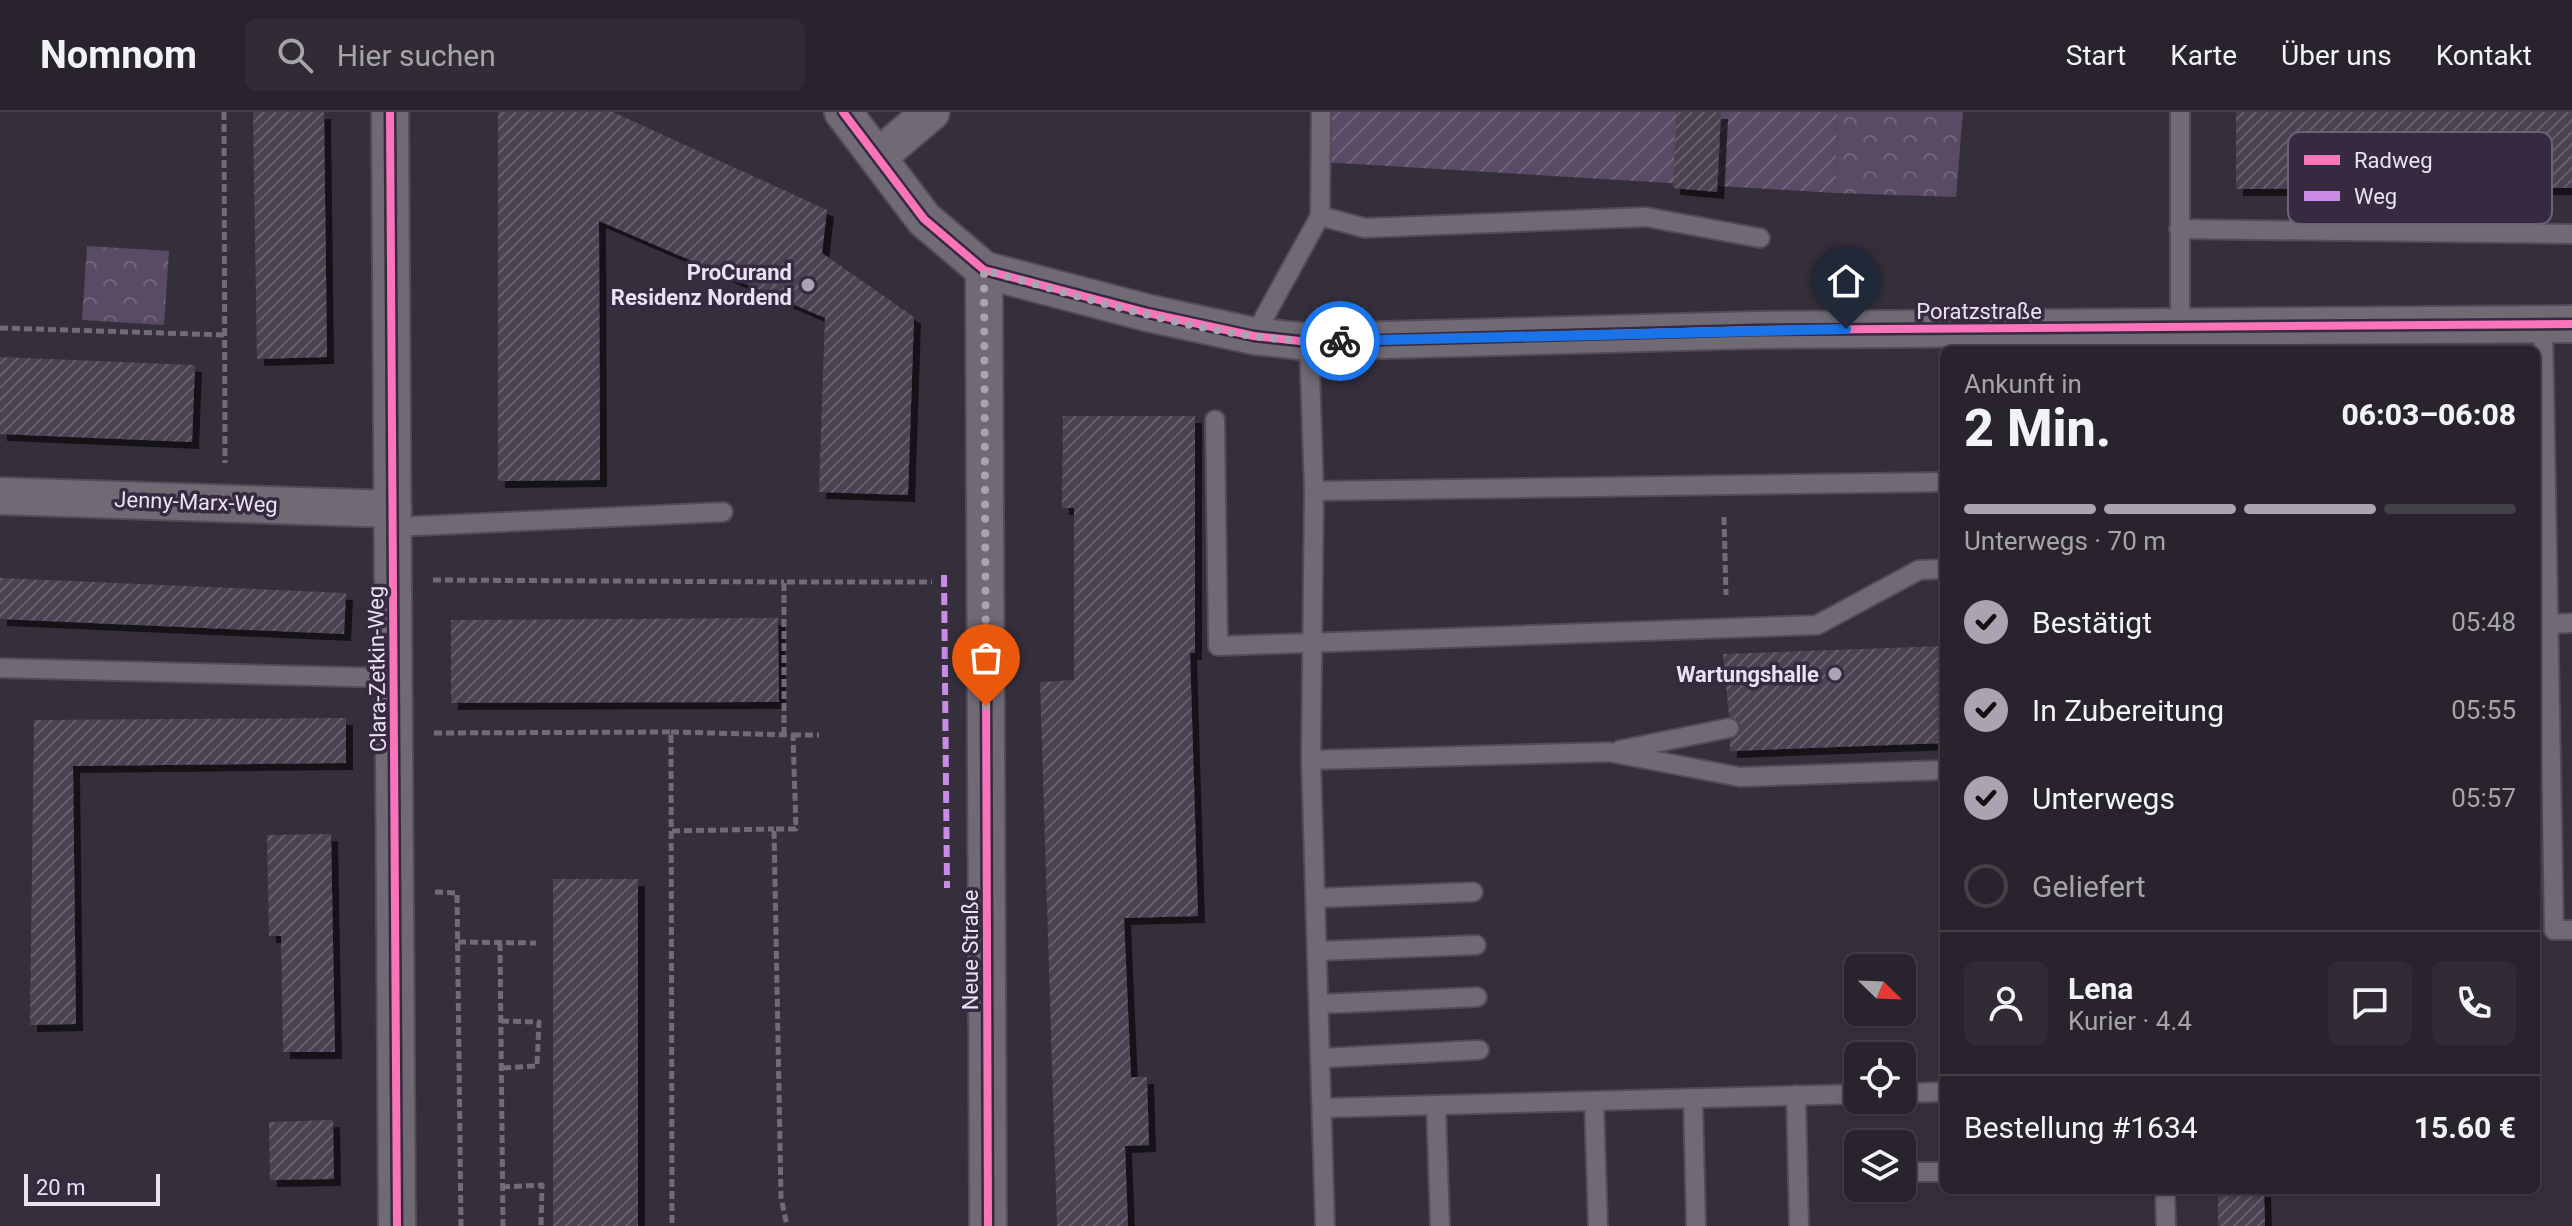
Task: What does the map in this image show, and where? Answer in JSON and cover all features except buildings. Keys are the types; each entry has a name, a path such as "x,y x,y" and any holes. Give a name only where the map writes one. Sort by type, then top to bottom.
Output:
{"street":[{"name":"Clara-Zetkin-Weg","path":"390,112 397,1226"},
{"name":"Poratzstraße","path":"843,112 924,219 984,270 1148,313 1254,336 1309,342 1756,330 2558,324"},
{"path":"878,157 931,112"},
{"name":"Neue Straße","path":"984,270 988,1226"},
{"name":"Jenny-Marx-Weg","path":"0,496 226,504 393,518"}],"lane":[{"path":"1254,336 1320,216 1321,112"},
{"path":"2180,112 2180,327"},
{"path":"1320,216 1365,228 1646,217 1760,238"},
{"path":"2179,229 2572,234"},
{"path":"2558,324 2548,624 2554,930 2572,930"},
{"path":"1309,342 1314,491 1311,760 1325,1226"},
{"path":"1215,420 1218,646 1817,625 1919,570 1940,569"},
{"path":"1314,491 1940,482"},
{"path":"393,518 723,512"},
{"path":"2548,624 2572,623"},
{"path":"0,668 395,678"},
{"path":"1311,760 1609,752 1729,728"},
{"path":"1609,752 1740,777 1940,770"},
{"path":"1316,898 1473,892"},
{"path":"1318,951 1476,945"},
{"path":"1320,1004 1477,997"},
{"path":"1322,1058 1479,1050"},
{"path":"1916,1093 1940,1092"},
{"path":"1322,1108 1844,1094"},
{"path":"1796,1095 1799,1226"},
{"path":"1693,1098 1696,1226"},
{"path":"1594,1101 1598,1226"},
{"path":"1436,1105 1440,1226"},
{"path":"1916,1172 1940,1172"},
{"path":"2165,1194 2166,1226"}],"path":[{"path":"224,112 226,504"},
{"path":"0,328 225,335"},
{"path":"1724,484 1727,628"},
{"path":"423,579 932,582"},
{"path":"784,582 784,735"},
{"path":"671,732 672,1226"},
{"path":"396,734 671,732 819,735"},
{"path":"672,831 796,829 793,735"},
{"path":"774,829 781,1197 787,1226"},
{"path":"425,892 457,893 461,1226"},
{"path":"458,942 536,943"},
{"path":"500,943 503,1226"},
{"path":"501,1021 539,1022 537,1066 501,1068"},
{"path":"502,1187 542,1185 541,1226"}],"green space":[{"path":"1321,112 1837,112 1835,193 1321,162"},
{"path":"1837,112 1963,112 1956,197 1835,193"},
{"path":"87,246 169,251 164,325 82,320"}],"marked path":[{"path":"944,575 947,888"}],"cycle path":[{"path":"390,112 397,1226"},
{"path":"843,112 924,219 984,270 1148,313 1254,336 1309,342 1756,330 2572,324"},
{"path":"986,675 988,1226"}],"way so far":[{"path":"986,706 988,508 984,270 1148,313 1254,336 1309,342 1340,341"}],"place":[{"name":"ProCurand Residenz Nordend","path":"808,285"},
{"name":"Wartungshalle","path":"1835,674"}],"route":[{"path":"1340,341 1846,329"}]}
